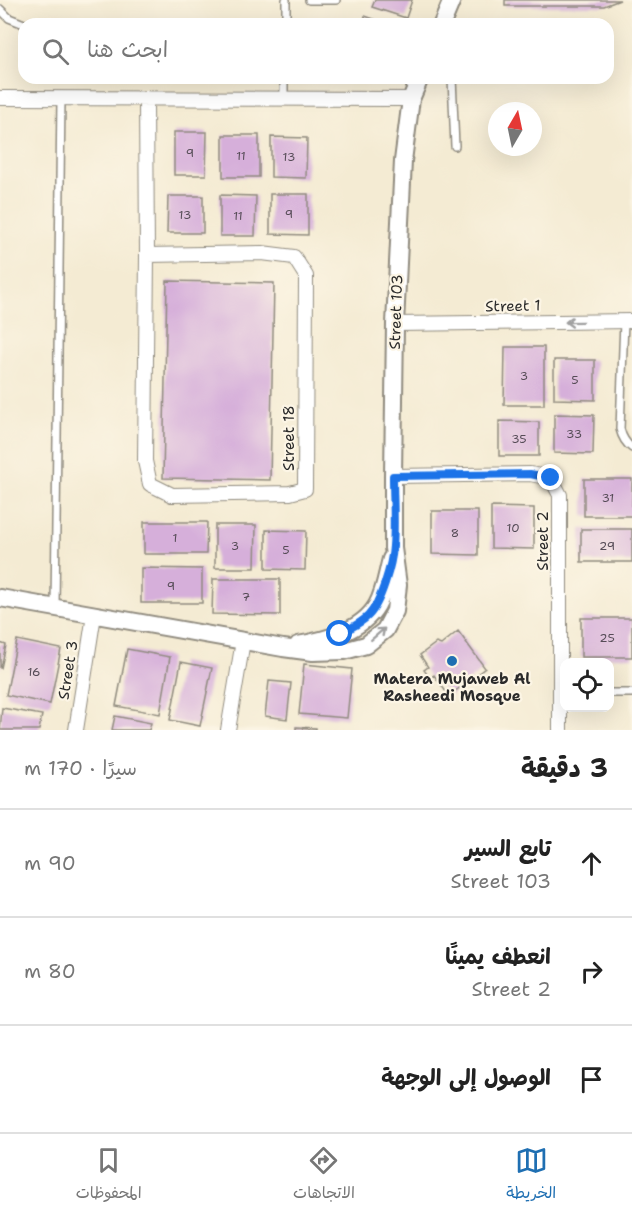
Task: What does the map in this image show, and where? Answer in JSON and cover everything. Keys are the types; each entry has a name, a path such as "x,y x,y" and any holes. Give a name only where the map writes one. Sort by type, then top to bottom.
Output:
{"street":[{"path":"444,18 452,0"},
{"name":"Street 103","path":"0,598 313,652 344,651 366,645 385,630 395,611 398,598 393,548 395,324 403,161 411,99 417,84"},
{"path":"0,98 411,99"},
{"name":"Street 18","path":"146,98 145,461 150,484 172,495 290,493 305,489 306,276 294,257 262,253 147,255"},
{"name":"Street 1","path":"395,324 628,321"},
{"name":"Street 2","path":"393,476 530,474 551,478 560,495 562,658"},
{"name":"Street 3","path":"76,730 94,615"},
{"path":"228,730 243,641"},
{"name":"Street 2","path":"560,730 561,712"}],"lane":[{"path":"286,0 286,18"},
{"path":"309,0 336,0"},
{"path":"0,9 9,18 18,22"},
{"path":"284,84 284,99"},
{"path":"452,84 455,146"},
{"path":"55,608 62,98"},
{"path":"628,321 623,357 620,429 626,442 632,448"},
{"path":"623,357 632,356"},
{"path":"614,693 632,693"}],"building":[{"path":"375,0 412,0 406,18 372,7"},
{"path":"505,0 620,0 604,6 505,6"},
{"path":"174,132 207,132 206,175 174,175"},
{"path":"223,135 259,135 259,177 223,177"},
{"path":"271,137 307,138 306,178 271,177"},
{"path":"270,194 308,194 308,235 270,234"},
{"path":"220,195 256,196 255,236 220,236"},
{"path":"168,196 203,196 203,233 167,233"},
{"path":"167,281 274,283 270,480 163,478"},
{"path":"505,347 544,347 544,405 504,405"},
{"path":"554,360 595,360 595,400 554,399"},
{"path":"554,414 594,415 593,454 554,453"},
{"path":"499,421 539,422 539,456 499,456"},
{"path":"584,479 632,479 632,516 584,516"},
{"path":"491,507 534,508 534,549 491,548"},
{"path":"432,511 478,511 478,555 432,554"},
{"path":"144,522 207,522 206,554 144,554"},
{"path":"215,525 256,525 255,568 215,568"},
{"path":"581,529 632,529 632,562 581,562"},
{"path":"266,530 306,531 305,570 266,569"},
{"path":"141,568 202,569 202,603 141,603"},
{"path":"213,579 280,579 280,615 212,614"},
{"path":"581,618 632,618 632,657 581,657"},
{"name":"Matera Mujaweb Al Rasheedi Mosque","path":"458,631 485,668 449,696 434,675 430,678 424,670 428,667 420,655 436,643 441,645"},
{"path":"17,640 61,649 50,704 6,695"},
{"path":"0,643 6,645 1,668 0,668"},
{"path":"127,649 170,657 160,714 116,706"},
{"path":"181,662 212,668 200,726 170,720"},
{"path":"304,664 352,669 347,718 299,714"},
{"path":"269,681 291,683 287,719 265,716"},
{"path":"2,708 42,715 39,730 0,730"},
{"path":"115,716 151,723 149,730 112,730"},
{"path":"296,727 316,728 316,730 296,730"}],"place":[{"name":"Matera Mujaweb Al Rasheedi Mosque","path":"452,661"}],"route":[{"path":"340,634 358,624 378,604 393,548 393,476 530,474 551,478"}]}
